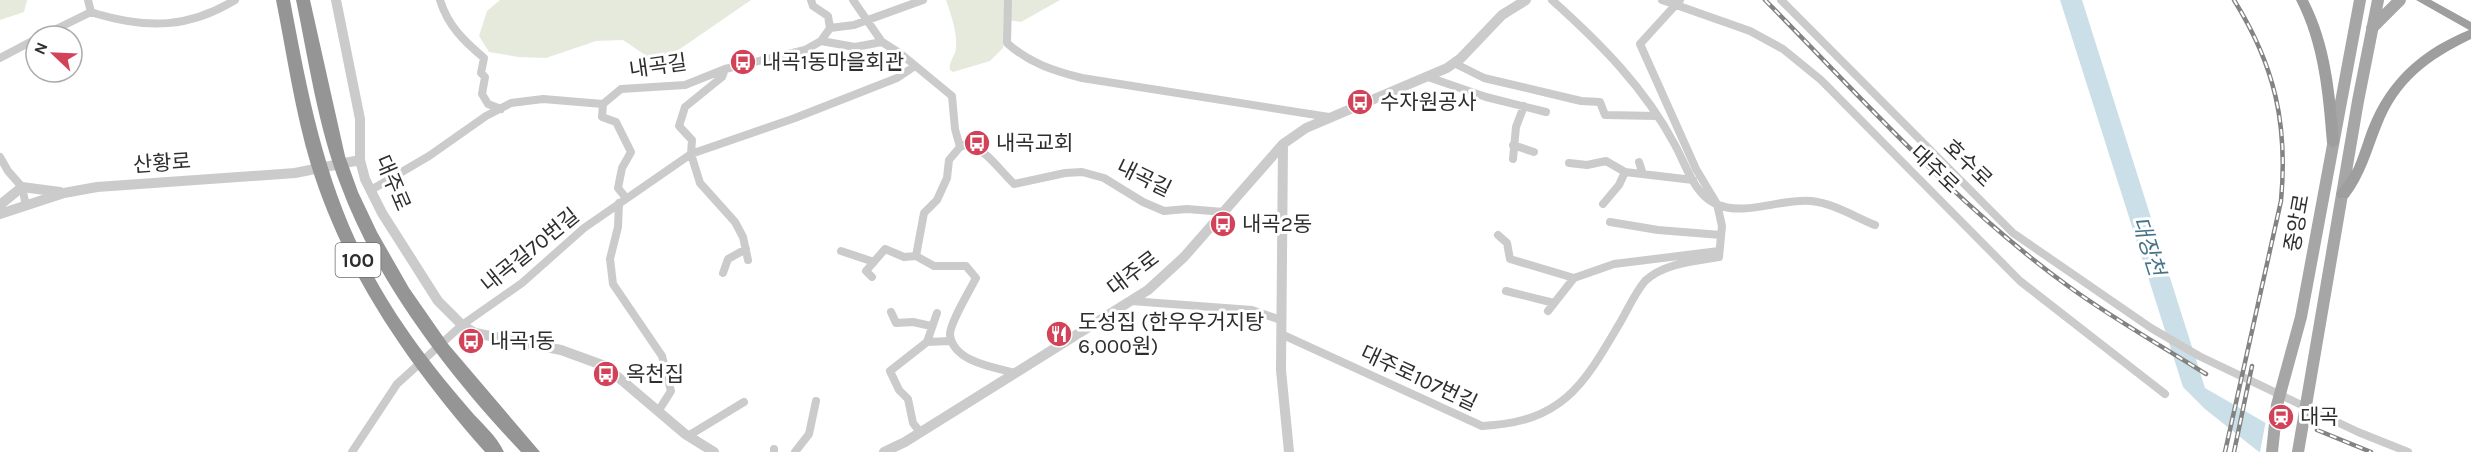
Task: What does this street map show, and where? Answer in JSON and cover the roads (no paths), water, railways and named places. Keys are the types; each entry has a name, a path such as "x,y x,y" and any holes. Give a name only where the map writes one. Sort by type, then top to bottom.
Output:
{"highway":[{"name":"100","path":"283,0 309,136 340,225 381,301 429,372 496,452"},
{"name":"100","path":"303,0 330,128 345,181 386,263 412,308 444,351 498,417 532,452"},
{"path":"2302,0 2314,22 2322,44 2333,143"},
{"path":"2422,0 2471,27"},
{"path":"2436,0 2471,19"},
{"path":"2343,194 2362,168 2377,120 2398,86 2418,64 2437,50 2471,33"}],"main road":[{"name":"중앙로","path":"2272,452 2277,405 2301,317 2360,0"},
{"name":"중앙로","path":"2298,452 2378,0"},
{"path":"2372,29 2400,0"}],"street":[{"path":"88,0 92,12 106,18 162,26 203,18 236,0"},
{"name":"대주로","path":"336,0 360,118 360,160 382,213 438,301 462,325 475,333 583,357 602,364 641,393 688,436 714,452"},
{"path":"440,0 444,15 454,32 484,58 481,73 485,77 482,94 488,104 501,109"},
{"path":"811,0 813,6 828,16 830,28"},
{"path":"853,0 882,42 952,96 955,129 960,147 949,160 947,178 937,200 924,213 916,256"},
{"path":"882,42 855,47 821,41 830,28 868,20 923,0"},
{"path":"1008,0 1007,44 1019,56 1049,70 1082,78 1330,117"},
{"name":"대주로","path":"884,452 1148,290 1184,257 1283,144 1306,128 1428,78 1454,63 1502,15 1526,0"},
{"path":"1552,0 1604,46 1636,84 1658,116 1700,192 1717,204 1733,208 1766,203 1811,201 1875,225"},
{"name":"대주로","path":"1662,0 1678,2 1750,31 1791,55 1821,80 2020,281 2166,394"},
{"name":"호수로","path":"1781,0 2013,233 2151,328 2199,356 2358,432 2408,452"},
{"path":"1548,311 1574,278 1614,264 1719,251 1722,226 1717,204 1696,169 1640,44 1678,2"},
{"path":"67,24 92,12"},
{"name":"내곡길","path":"603,104 621,89 685,85 725,69 806,51 821,41"},
{"path":"0,58 24,45"},
{"path":"1454,63 1484,78 1581,101 1600,102 1605,115 1658,116"},
{"path":"691,154 795,118 897,78 915,66"},
{"path":"725,69 722,77 686,107 680,126 692,140 691,154 700,183 735,222 743,237 748,260"},
{"path":"1428,78 1486,97 1546,112"},
{"path":"371,190 511,103 543,99 603,104 602,117 616,122 631,152 622,168 618,188 623,200 610,259 613,284 662,356 671,391 659,410"},
{"path":"1513,159 1514,145 1524,106"},
{"name":"내곡길","path":"960,147 969,143 983,149 1014,184 1035,182 1067,172 1084,172 1123,188 1143,202 1166,212 1185,209 1224,212"},
{"path":"1283,144 1281,370 1289,452"},
{"path":"1514,145 1534,152"},
{"name":"내곡길70번길","path":"462,325 522,283 584,228 691,154"},
{"path":"0,157 8,171 22,187 26,206"},
{"name":"산황로","path":"0,214 63,193 151,182 295,173 360,160"},
{"path":"1569,163 1587,165 1606,161 1625,172 1694,180"},
{"path":"1639,162 1643,174"},
{"path":"1603,204 1619,185 1625,172"},
{"path":"0,205 22,187 63,193"},
{"path":"1610,222 1659,230 1721,235"},
{"path":"1498,235 1508,243 1510,259 1574,278"},
{"path":"723,273 728,259 746,249"},
{"path":"872,277 866,271 885,249 904,257 916,256 934,266 966,266 976,278 950,332 951,341 959,351 978,363 1016,373"},
{"path":"841,251 864,261 874,262"},
{"name":"대주로107번길","path":"1281,334 1472,422 1482,426 1504,427 1526,422 1558,407 1573,393 1593,369 1648,277 1669,267 1719,257 1719,251"},
{"path":"1506,291 1554,303"},
{"path":"1131,301 1252,310 1281,320"},
{"path":"891,312 896,323 913,322 931,326"},
{"path":"927,342 937,313"},
{"path":"352,452 397,384 462,325"},
{"path":"920,432 914,423 908,399 899,390 890,371 927,342 951,341"},
{"path":"795,452 803,444 813,427 816,401"},
{"path":"688,436 744,402"}],"water":[{"name":"대장천","path":"2060,0 2082,0 2205,388 2316,452 2259,452 2205,409 2183,387"}],"railway":[{"path":"1765,0 1948,186 1987,221 2085,298 2206,374"},
{"path":"2225,452 2281,201 2283,173 2276,96 2260,48 2234,0"},
{"path":"2234,452 2252,366"},
{"path":"2317,430 2371,452"}],"place":[{"name":"내곡1동마을회관","path":"743,62"},
{"name":"수자원공사","path":"1360,102"},
{"name":"내곡교회","path":"977,143"},
{"name":"내곡2동","path":"1223,224"},
{"name":"도성집 (한우우거지탕 6,000원)","path":"1059,334"},
{"name":"내곡1동","path":"471,341"},
{"name":"옥천집","path":"606,374"},
{"name":"대곡","path":"2281,417"}]}
